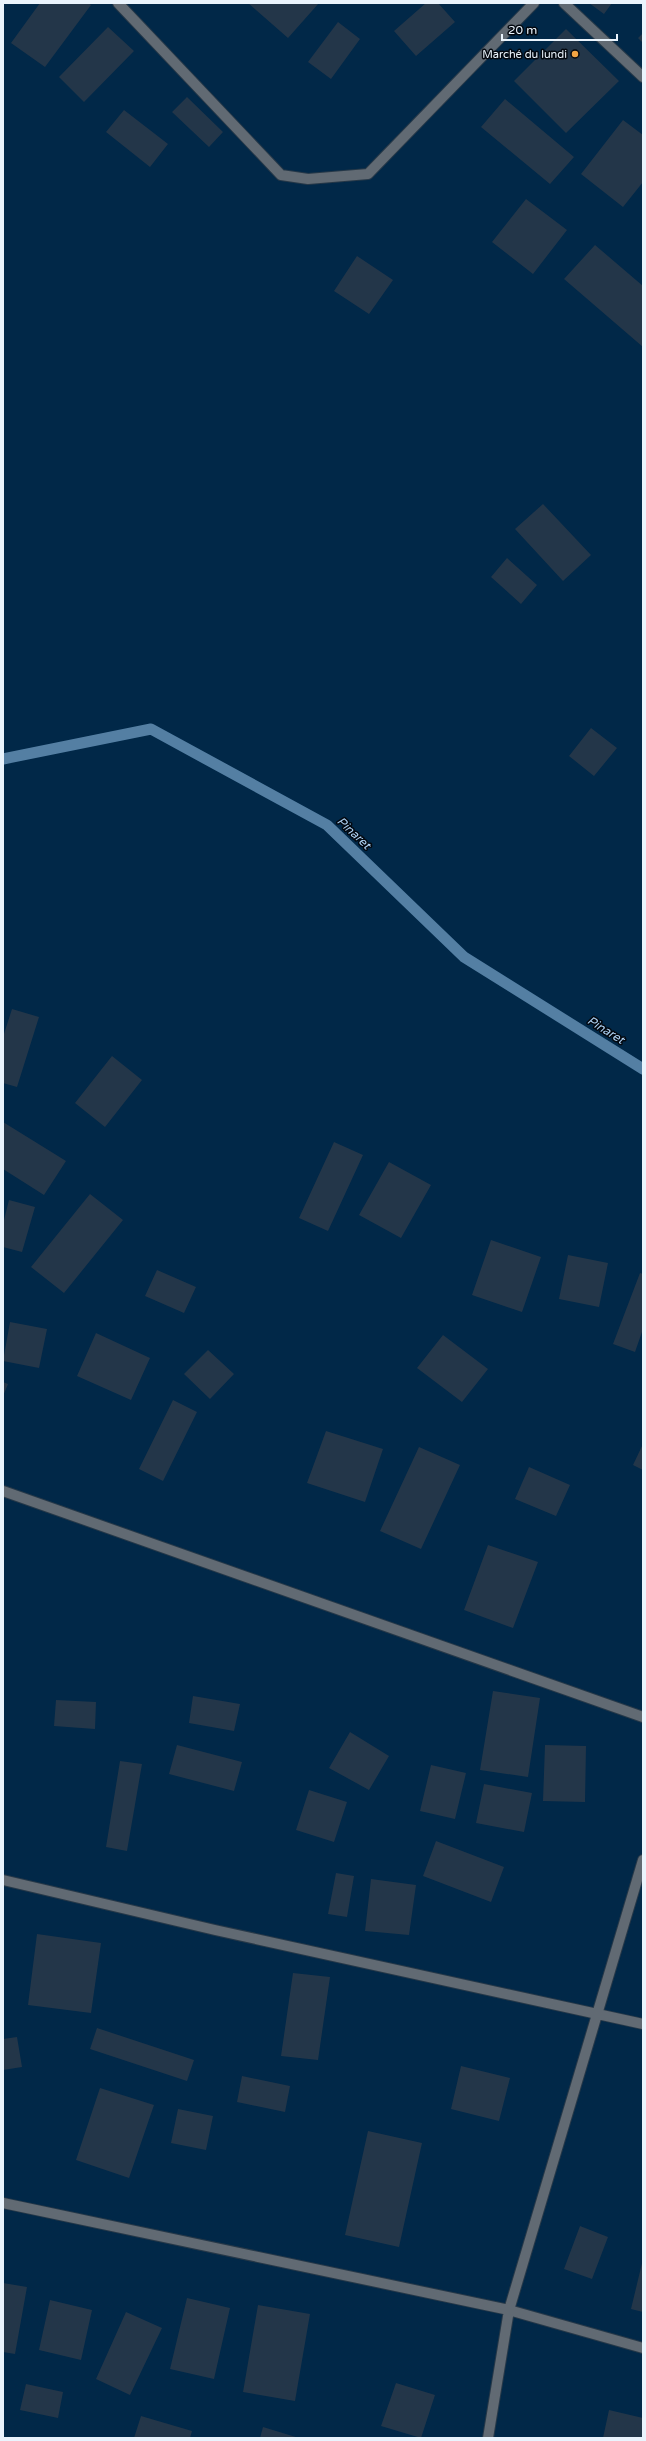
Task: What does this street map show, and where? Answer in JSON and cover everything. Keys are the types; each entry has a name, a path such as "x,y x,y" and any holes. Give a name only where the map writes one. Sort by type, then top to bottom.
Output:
{"street":[{"path":"118,3 281,175 308,179 368,174 534,3"},
{"path":"564,3 643,78"},
{"path":"3,1492 643,1717"},
{"path":"488,2438 509,2310 643,1860"},
{"path":"3,1880 215,1930 643,2024"},
{"path":"3,2203 509,2310 643,2348"}],"shaded area":[{"path":"3,3 643,3 643,2438 3,2438"}],"building":[{"path":"40,3 88,3 91,5 45,67 11,43"},
{"path":"248,3 319,3 288,38"},
{"path":"426,3 438,3 455,22 416,56 394,31"},
{"path":"589,3 612,3 604,14"},
{"path":"338,22 360,39 331,79 308,62"},
{"path":"108,27 134,51 84,102 59,77"},
{"path":"566,29 619,81 566,133 514,81"},
{"path":"643,33 643,43 638,38"},
{"path":"187,97 223,132 209,147 172,112"},
{"path":"505,99 574,157 550,184 481,127"},
{"path":"124,110 168,144 150,167 106,132"},
{"path":"623,120 643,135 643,182 623,207 581,174"},
{"path":"526,199 567,230 533,274 492,242"},
{"path":"595,245 643,286 643,347 564,279"},
{"path":"357,256 393,280 369,314 334,291"},
{"path":"543,504 591,555 563,581 515,529"},
{"path":"507,558 537,585 521,604 491,577"},
{"path":"591,728 617,748 594,776 569,756"},
{"path":"12,1009 39,1017 17,1087 3,1083 3,1037"},
{"path":"112,1056 142,1080 105,1127 75,1103"},
{"path":"3,1122 66,1161 44,1195 3,1169"},
{"path":"334,1142 363,1155 328,1231 299,1218"},
{"path":"389,1162 431,1185 401,1238 359,1215"},
{"path":"90,1194 123,1220 64,1293 31,1267"},
{"path":"9,1200 35,1207 22,1252 3,1247 3,1224"},
{"path":"491,1240 541,1257 522,1312 472,1295"},
{"path":"568,1255 608,1263 599,1307 559,1299"},
{"path":"157,1270 196,1287 184,1313 145,1296"},
{"path":"640,1273 643,1274 643,1329 635,1352 613,1344"},
{"path":"10,1322 47,1329 39,1368 3,1361"},
{"path":"96,1333 150,1358 131,1400 77,1376"},
{"path":"443,1335 488,1369 462,1402 417,1368"},
{"path":"208,1350 234,1374 210,1399 184,1374"},
{"path":"3,1382 8,1384 3,1396"},
{"path":"173,1400 197,1412 163,1481 139,1469"},
{"path":"326,1431 383,1449 365,1502 307,1483"},
{"path":"643,1444 643,1470 633,1465"},
{"path":"419,1447 460,1465 421,1549 380,1531"},
{"path":"529,1467 570,1485 556,1516 515,1499"},
{"path":"488,1545 538,1562 513,1628 464,1610"},
{"path":"493,1691 540,1698 528,1777 480,1770"},
{"path":"193,1696 240,1704 234,1731 189,1723"},
{"path":"56,1700 96,1702 95,1729 54,1726"},
{"path":"350,1732 389,1756 369,1790 329,1768"},
{"path":"177,1745 242,1762 234,1791 169,1774"},
{"path":"545,1745 586,1746 585,1802 543,1801"},
{"path":"120,1761 142,1764 127,1851 106,1847"},
{"path":"431,1765 466,1773 455,1819 420,1811"},
{"path":"484,1784 532,1793 524,1832 476,1823"},
{"path":"309,1790 347,1802 334,1842 296,1830"},
{"path":"436,1841 504,1867 491,1902 423,1876"},
{"path":"336,1873 354,1876 347,1917 328,1914"},
{"path":"371,1879 416,1885 409,1935 365,1931"},
{"path":"37,1934 101,1943 91,2013 28,2005"},
{"path":"293,1973 330,1977 318,2060 281,2056"},
{"path":"97,2028 194,2060 187,2081 90,2049"},
{"path":"17,2037 22,2067 3,2070 3,2039"},
{"path":"461,2066 510,2078 499,2121 451,2109"},
{"path":"242,2076 290,2086 285,2112 237,2102"},
{"path":"100,2088 154,2105 129,2178 76,2160"},
{"path":"178,2109 213,2116 206,2150 171,2143"},
{"path":"368,2131 422,2143 399,2247 345,2235"},
{"path":"580,2226 608,2237 592,2279 564,2269"},
{"path":"643,2259 643,2312 631,2309"},
{"path":"3,2283 27,2287 15,2354 3,2352"},
{"path":"187,2298 230,2308 214,2379 170,2369"},
{"path":"50,2300 92,2310 81,2360 39,2350"},
{"path":"258,2305 310,2314 295,2401 243,2392"},
{"path":"126,2312 162,2328 130,2395 96,2379"},
{"path":"396,2383 435,2395 421,2438 381,2426"},
{"path":"26,2384 63,2392 58,2418 20,2410"},
{"path":"609,2410 643,2418 643,2438 603,2438"},
{"path":"141,2416 192,2431 190,2438 134,2438"},
{"path":"263,2427 299,2438 260,2438"}],"waterway":[{"name":"Pinaret","path":"3,759 151,729 327,825 464,957 643,1069"}],"place":[{"name":"Marché du lundi","path":"575,54"}]}
